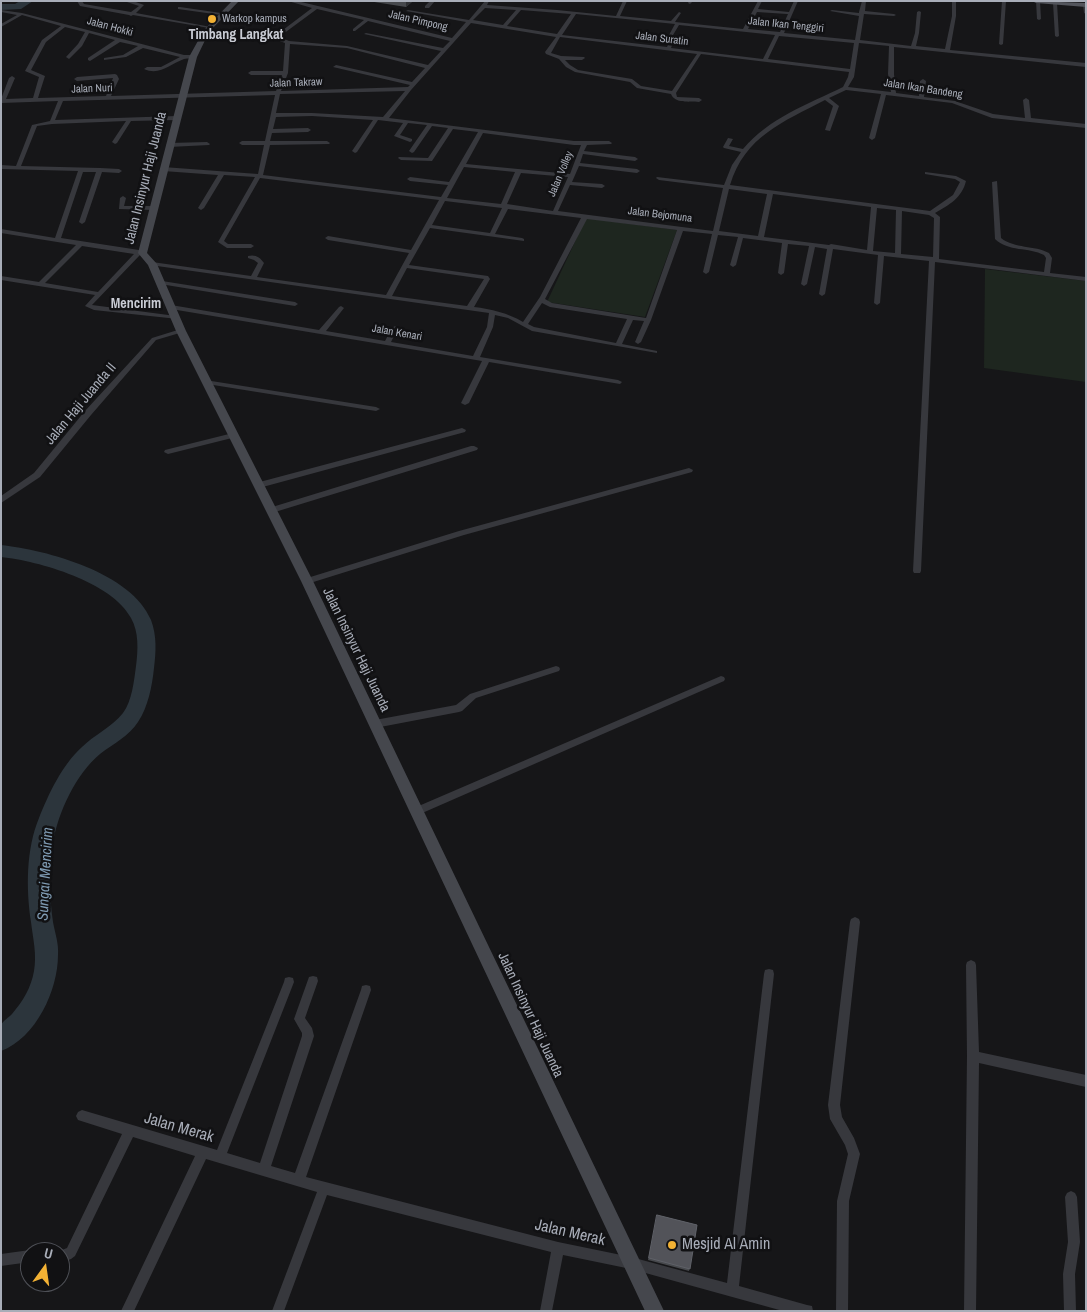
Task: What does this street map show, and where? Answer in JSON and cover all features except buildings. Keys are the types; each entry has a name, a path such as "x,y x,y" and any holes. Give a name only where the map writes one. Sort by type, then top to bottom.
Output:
{"main road":[{"path":"1037,1 1086,4"},
{"path":"1074,1 1086,4"}],"street":[{"path":"79,1 82,5 131,15 209,27"},
{"path":"126,1 142,5 131,15"},
{"name":"Jalan Insinyur Haji Juanda","path":"236,1 209,27 189,57 183,96 140,252 152,264 162,283 181,331 272,510 655,1311"},
{"name":"Jalan Pimpong","path":"290,1 453,40"},
{"path":"428,7 433,1"},
{"path":"617,18 625,1"},
{"path":"744,31 760,1"},
{"path":"765,61 796,1"},
{"path":"706,272 726,197 725,186 738,159 774,124 845,88 852,71 864,1"},
{"path":"947,51 954,16 954,1"},
{"path":"1001,44 1004,1"},
{"path":"1037,1 1038,19"},
{"path":"1056,3 1057,36"},
{"path":"385,119 409,89 485,4"},
{"name":"Jalan Ikan Tenggiri","path":"485,4 675,23 829,42 857,42 1086,64"},
{"path":"1086,4 1086,13"},
{"path":"574,6 560,36 548,53 561,58 582,58"},
{"path":"316,7 278,36 281,40 338,46 429,67"},
{"path":"180,8 222,14"},
{"path":"504,27 520,8"},
{"path":"587,14 591,8"},
{"path":"756,10 787,13"},
{"name":"Jalan Pimpong","path":"408,11 470,22"},
{"path":"832,11 894,15"},
{"name":"Jalan Hokki","path":"1,12 22,14 189,57"},
{"path":"668,50 679,12"},
{"path":"913,48 919,12"},
{"path":"1,26 22,14"},
{"path":"355,30 367,20"},
{"name":"Jalan Suratin","path":"470,22 699,54 852,71"},
{"path":"35,100 42,76 28,71 44,41 65,26"},
{"path":"70,57 88,31"},
{"path":"366,34 444,50"},
{"path":"90,59 119,40"},
{"path":"251,246 227,246 221,242 258,177 278,93 285,73 288,42"},
{"path":"106,59 124,56 143,46"},
{"path":"892,46 891,74 894,94"},
{"path":"673,93 699,54"},
{"path":"147,69 162,68 189,57"},
{"path":"561,58 568,66 577,71 632,81 639,88 673,93"},
{"path":"336,67 414,84"},
{"path":"251,73 285,73"},
{"path":"77,79 115,76 116,79 108,98"},
{"path":"2,101 12,78"},
{"path":"921,98 923,81"},
{"name":"Jalan Ikan Bandeng","path":"845,88 953,102 992,116 1086,126"},
{"name":"Jalan Takraw","path":"183,96 409,89"},
{"path":"673,93 676,99 699,100"},
{"path":"872,138 884,93"},
{"name":"Jalan Nuri","path":"2,101 183,96"},
{"path":"826,99 836,106 828,130"},
{"path":"52,122 61,100"},
{"path":"1026,100 1028,120"},
{"path":"274,115 318,114 377,118 584,144 609,143"},
{"path":"18,167 35,125 52,122 177,118"},
{"path":"355,151 377,118"},
{"path":"115,142 130,119"},
{"path":"406,122 397,136 410,140"},
{"path":"412,151 430,125"},
{"path":"401,158 430,160 451,128"},
{"path":"270,131 308,130"},
{"path":"388,297 481,132"},
{"path":"730,139 726,146 745,151"},
{"path":"242,144 327,143"},
{"path":"169,144 207,144"},
{"name":"Jalan Volley","path":"555,212 572,176 584,144"},
{"path":"581,152 635,159"},
{"path":"577,164 637,171"},
{"path":"463,165 572,176"},
{"path":"1,167 119,171"},
{"path":"163,169 222,173 443,199"},
{"path":"57,240 80,170"},
{"path":"82,222 100,170"},
{"path":"492,235 518,170"},
{"path":"201,208 222,173"},
{"path":"927,174 956,178 963,181 958,196 931,213"},
{"path":"659,178 931,213 937,217 916,571"},
{"path":"410,179 451,184"},
{"path":"995,182 998,239 1002,243 1035,249 1047,254 1049,258 1047,274"},
{"path":"569,183 602,186"},
{"path":"761,238 770,192"},
{"path":"123,198 121,208 153,208"},
{"name":"Jalan Bejomuna","path":"443,199 1086,279"},
{"path":"870,251 874,207"},
{"path":"898,255 899,209"},
{"path":"525,324 541,300 585,216"},
{"path":"428,226 522,240"},
{"path":"638,342 648,320 681,228"},
{"path":"1,231 140,252"},
{"path":"734,265 741,236"},
{"path":"328,238 414,252"},
{"path":"781,273 785,241"},
{"path":"40,285 81,243"},
{"path":"804,284 813,244"},
{"path":"822,294 832,246"},
{"path":"1,278 100,294 140,252"},
{"path":"877,303 881,253"},
{"path":"250,257 256,258 261,263 253,278"},
{"path":"152,264 492,312 532,328 656,352"},
{"path":"405,266 486,277 487,279 469,309"},
{"path":"162,283 295,304"},
{"name":"Jalan Kenari","path":"100,294 88,306 94,308 173,312 322,331 618,382"},
{"path":"541,300 550,305 648,320"},
{"path":"322,331 342,308"},
{"path":"476,357 490,327 492,312"},
{"path":"618,345 631,317"},
{"path":"387,343 395,328"},
{"name":"Jalan Haji Juanda II","path":"1,500 37,475 154,338 181,331"},
{"path":"466,403 487,359"},
{"path":"206,382 376,408"},
{"path":"259,485 462,430"},
{"path":"168,452 233,435"},
{"path":"272,510 474,448"},
{"path":"306,581 488,526 689,470"},
{"path":"375,724 459,708 473,696 556,668"},
{"path":"417,811 721,679"},
{"path":"842,1311 843,1201 854,1154 850,1142 836,1119 834,1105 855,922"},
{"path":"970,1311 973,1056 971,965"},
{"path":"732,1291 769,974"},
{"path":"264,1170 308,1036 299,1019 313,981"},
{"path":"220,1157 289,982"},
{"path":"299,1180 366,990"},
{"path":"973,1056 1086,1082"},
{"name":"Jalan Merak","path":"82,1116 324,1188 558,1248 631,1263 807,1311"},
{"path":"70,1253 130,1130"},
{"path":"127,1311 156,1254 203,1152"},
{"path":"278,1311 324,1188"},
{"path":"1070,1311 1069,1274 1074,1242 1071,1196"},
{"path":"546,1311 558,1248"},
{"path":"1,1260 20,1257"}],"shaded area":[{"path":"586,218 677,230 645,317 547,302"},
{"path":"985,269 1086,281 1086,382 984,368"}],"waterway":[{"name":"Sungai Mencirim","path":"1,7 17,7 28,1"},
{"name":"Sungai Mencirim","path":"1,551 29,555 56,563 110,586 134,607 142,620 146,635 147,653 139,697 130,718 122,727 89,752 76,767 63,788 48,821 41,850 39,873 40,906 47,952 46,970 39,993 27,1014 1,1040"}],"place":[{"name":"Warkop kampus","path":"212,19"},
{"name":"Mesjid Al Amin","path":"672,1245"}],"district":[{"name":"Timbang Langkat","path":"236,35"},
{"name":"Mencirim","path":"136,304"}]}
